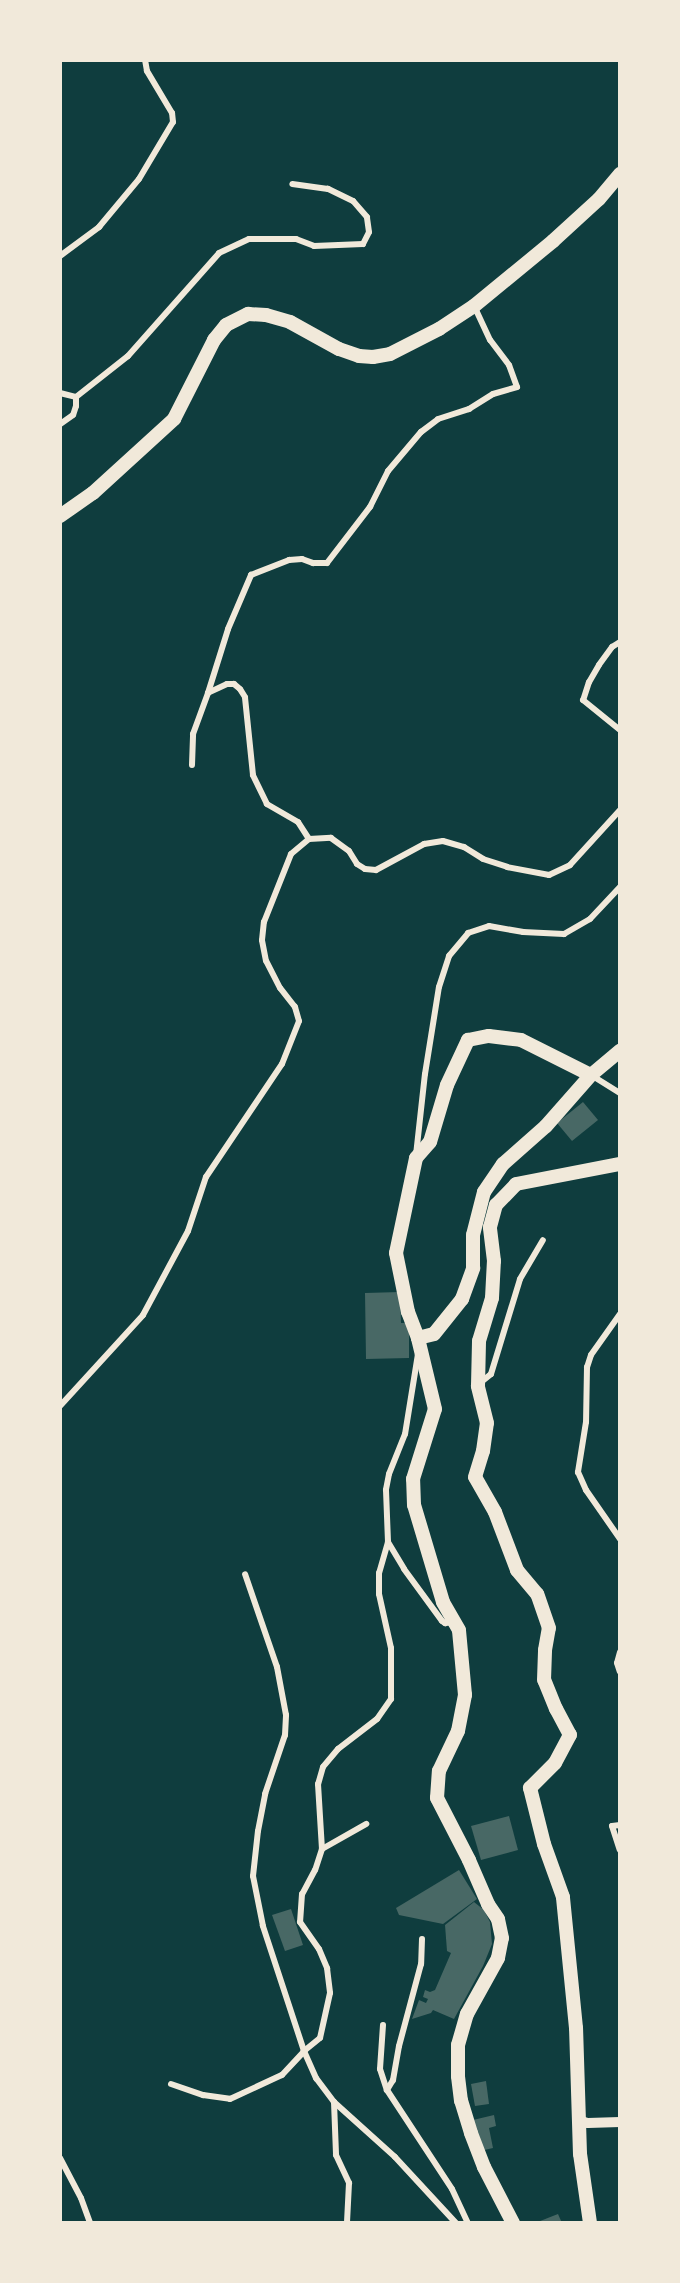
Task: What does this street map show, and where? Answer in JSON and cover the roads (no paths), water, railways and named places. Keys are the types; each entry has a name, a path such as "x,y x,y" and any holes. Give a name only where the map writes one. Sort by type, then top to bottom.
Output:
{"main road":[{"path":"60,516 93,493 174,419 214,340 226,325 248,314 267,315 290,322 339,349 374,357 390,354 414,343 474,306 553,241 599,199 620,174"},
{"path":"513,2223 484,2167 461,2101 458,2045 467,2014 498,1958 502,1938 498,1919 488,1904 469,1860 437,1798 439,1771 458,1731 465,1695 459,1630 439,1591 414,1505 413,1479 435,1409 419,1342 408,1312 396,1253 416,1158 430,1142 447,1085 468,1040 489,1036 521,1040 591,1076"},
{"path":"419,1342 434,1334 462,1299 473,1268 473,1235 484,1192 503,1164 546,1126 591,1076 620,1051"},
{"path":"590,2223 582,2172 578,2120 576,2028 563,1897 544,1844 530,1788 555,1762 570,1735 544,1680 544,1650 549,1628 537,1594 517,1570 495,1512 475,1477 483,1451 487,1423 478,1386 479,1341 492,1298 494,1261 490,1227 496,1205 516,1184 620,1164"}],"street":[{"path":"60,256 99,227 139,179 173,122 166,100 147,71 145,60"},
{"path":"76,397 128,356 219,253 249,239 296,239 314,246 363,244 369,232 367,217 353,201 328,189 292,184"},
{"path":"192,765 193,734 228,629 251,575 289,560 302,559 313,563 327,563 370,507 388,471 421,432 438,418 470,409 493,394 517,387 509,365 490,340 474,306"},
{"path":"60,393 76,397"},
{"path":"60,424 73,415 76,397"},
{"path":"620,642 612,646 589,682 583,700 620,730"},
{"path":"208,693 227,684 234,684 240,689 245,697 253,775 267,804 298,822 309,839"},
{"path":"60,1406 143,1315 188,1231 207,1177 282,1064 299,1021 295,1007 280,988 266,961 262,940 264,922 291,854 309,839 331,838 349,851 357,864 365,869 376,870 424,844 443,842 464,847 483,859 507,867 549,875 570,865 620,810"},
{"path":"416,1158 439,987 449,956 468,933 489,926 523,932 564,934 590,919 620,887"},
{"path":"591,1076 620,1092"},
{"path":"478,1386 491,1374 520,1279 543,1240"},
{"path":"620,1314 591,1355 587,1367 586,1422 578,1472 586,1490 620,1539"},
{"path":"171,2084 203,2095 230,2098 282,2075 297,2062 304,2051 320,2038 330,1993 330,1978 323,1958 300,1922 302,1894 315,1870 322,1849 317,1796 319,1775 338,1749 377,1719 391,1699 391,1648 379,1594 379,1573 388,1542 386,1490 389,1474 405,1434 419,1342"},
{"path":"388,1542 400,1564 442,1621 454,1622"},
{"path":"245,1574 277,1667 286,1715 285,1735 266,1794 258,1831 253,1876 263,1926 304,2051 316,2078 334,2102 388,2150 456,2223"},
{"path":"620,1652 617,1663 620,1672"},
{"path":"322,1849 366,1824"},
{"path":"620,1825 612,1826 620,1850"},
{"path":"387,2090 393,2080 399,2046 421,1964 422,1939"},
{"path":"383,2025 380,2069 387,2090 452,2189 468,2223"},
{"path":"334,2102 336,2155 349,2183 347,2223"},
{"path":"578,2120 588,2123 620,2122"},
{"path":"60,2158 81,2198 90,2223"}]}
